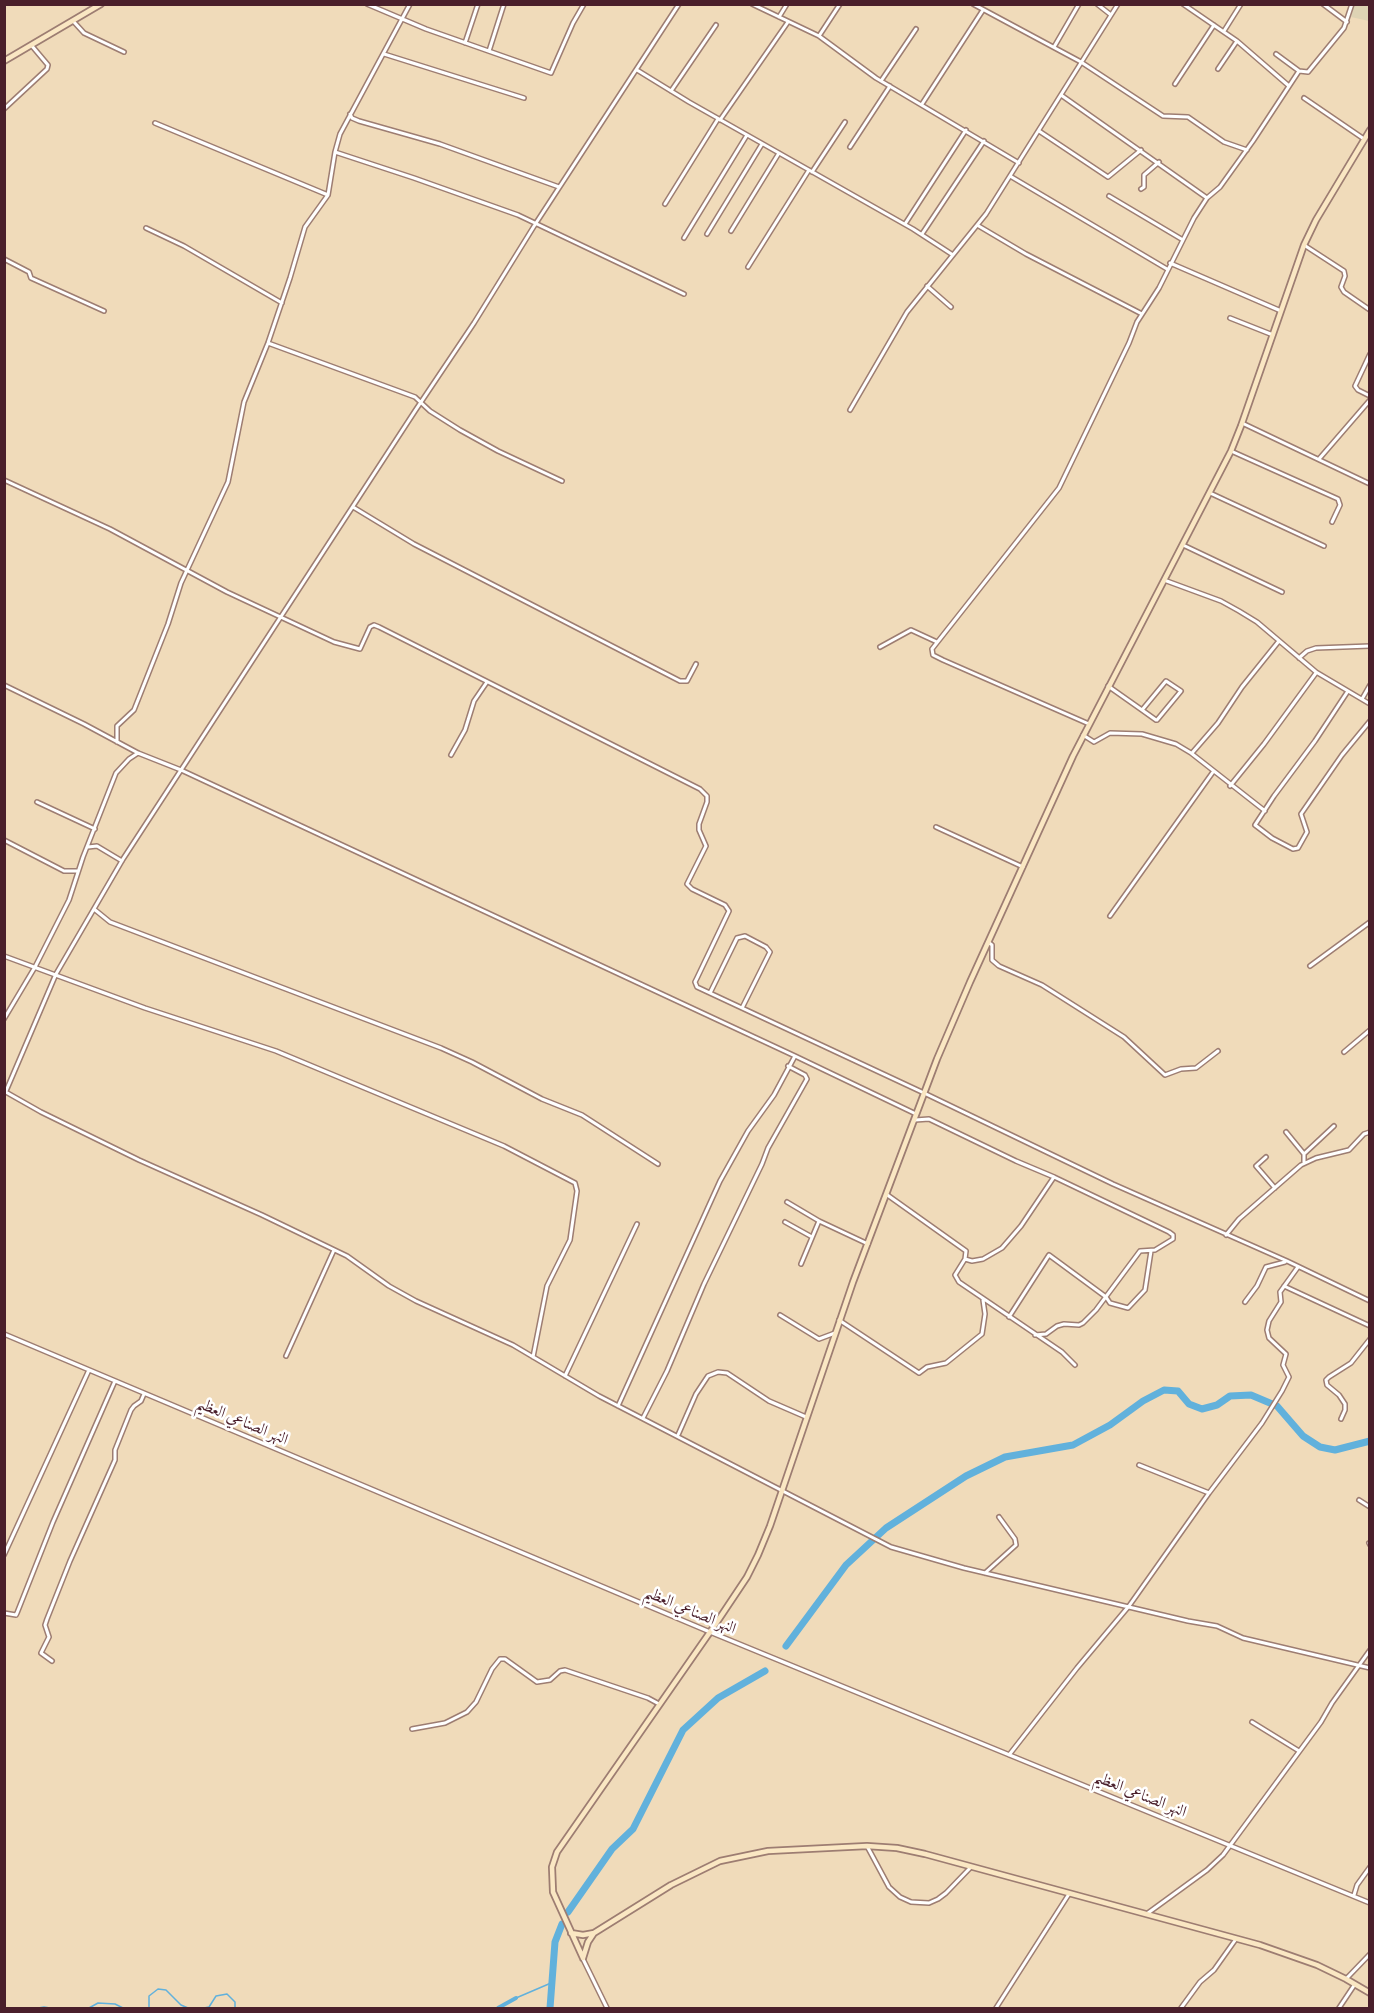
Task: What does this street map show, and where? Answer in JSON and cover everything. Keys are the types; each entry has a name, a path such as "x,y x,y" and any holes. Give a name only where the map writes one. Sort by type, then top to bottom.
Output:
{"street":[{"path":"4,61 74,22 101,4"},
{"path":"367,4 465,43 552,72 573,23 584,4"},
{"path":"117,742 117,726 134,710 168,624 186,570 228,482 244,402 282,303 304,227 328,195 340,134 410,4"},
{"path":"465,43 478,4"},
{"path":"489,51 504,4"},
{"path":"680,4 122,861 56,974 5,1091 41,1112 139,1161 262,1215 334,1250 363,1266 411,1299 495,1336 618,1406 899,1550 985,1573 1217,1626 1243,1638 1370,1668"},
{"path":"752,4 819,36 881,81 1019,163"},
{"path":"779,17 787,4"},
{"path":"819,36 840,4"},
{"path":"973,4 1081,62 1163,116 1188,117 1224,142 1247,150"},
{"path":"1054,47 1079,4"},
{"path":"1097,4 1111,15"},
{"path":"849,410 890,338 927,286 977,225 1019,163 1118,4"},
{"path":"1184,4 1237,40 1289,86"},
{"path":"1224,31 1241,4"},
{"path":"1323,4 1347,22"},
{"path":"1276,54 1299,71 1308,72 1347,22 1352,4"},
{"path":"922,104 983,10"},
{"path":"74,22 84,33 124,52"},
{"path":"665,204 719,119 788,22"},
{"path":"671,91 716,25"},
{"path":"1175,84 1214,25"},
{"path":"881,81 916,29"},
{"path":"1218,69 1237,40"},
{"path":"4,109 48,69 48,64 33,45"},
{"path":"384,54 524,98"},
{"path":"636,70 953,255"},
{"path":"1089,724 933,655 932,649 1059,488 1142,314 1159,288 1170,263 1207,198 1220,187 1247,150 1299,71"},
{"path":"850,147 890,86"},
{"path":"1060,95 1159,162 1207,198"},
{"path":"1304,98 1364,139"},
{"path":"350,114 352,118 359,121 440,144 560,188"},
{"path":"748,267 845,122"},
{"path":"155,123 328,195"},
{"path":"905,225 966,130"},
{"path":"607,2008 553,1892 552,1867 557,1852 710,1632 747,1577 758,1555 839,1320 924,1092 988,942 1083,735 1231,451 1304,245 1316,220 1370,130"},
{"path":"1039,131 1108,177 1141,150"},
{"path":"684,238 747,135"},
{"path":"921,235 984,141"},
{"path":"707,234 762,144"},
{"path":"335,152 433,184 536,223 684,294"},
{"path":"731,231 779,153"},
{"path":"1141,189 1144,187 1144,175 1159,162"},
{"path":"1010,176 1167,269"},
{"path":"1109,196 1183,240"},
{"path":"977,225 1026,254 1142,314"},
{"path":"146,228 184,246 282,303"},
{"path":"1304,245 1344,271 1345,276 1341,287 1344,292 1370,310"},
{"path":"4,259 29,272 31,278 105,310"},
{"path":"1170,263 1281,311"},
{"path":"927,286 951,307"},
{"path":"1230,318 1273,335"},
{"path":"268,343 416,397 433,413 475,439 562,481"},
{"path":"1370,354 1355,386 1370,396"},
{"path":"1319,459 1370,400"},
{"path":"1242,423 1370,484"},
{"path":"1231,451 1338,499 1341,504 1332,522"},
{"path":"4,480 103,525 280,618 334,642 358,649 363,646 370,627 376,626 612,743 706,793 707,802 699,824 699,830 706,846 687,884 692,889 725,905 729,911 695,981 697,987 924,1092 1113,1184 1287,1261 1370,1301"},
{"path":"1210,493 1324,546"},
{"path":"353,507 414,544 680,681 687,681 696,664"},
{"path":"1183,544 1282,592"},
{"path":"1164,580 1230,606 1257,622 1317,672 1370,704"},
{"path":"880,647 911,630 937,642"},
{"path":"1191,753 1218,723 1242,687 1279,641"},
{"path":"1299,658 1306,651 1316,648 1370,646"},
{"path":"1230,786 1317,672"},
{"path":"1108,686 1142,710 1159,720 1181,691 1166,681 1142,710"},
{"path":"451,755 465,730 474,701 487,682"},
{"path":"4,685 138,753 181,770 795,1056 915,1117 938,1123 1173,1235 1171,1241 1151,1251 1140,1251 1092,1315 1081,1325 1064,1324 1046,1334 1035,1335"},
{"path":"1361,700 1370,685"},
{"path":"1348,691 1255,825 1272,838 1293,849 1298,848 1307,832 1301,814 1342,755 1369,723"},
{"path":"1083,735 1094,742 1105,734 1113,732 1148,735 1176,744 1191,753 1230,786 1265,811"},
{"path":"4,1019 69,900 116,773 138,753"},
{"path":"1110,916 1213,772"},
{"path":"37,802 95,830"},
{"path":"936,827 1023,867"},
{"path":"4,840 64,871 78,871"},
{"path":"88,847 97,846 122,861"},
{"path":"94,909 110,922 441,1048 472,1062 542,1099 582,1115 658,1164"},
{"path":"1310,966 1370,922"},
{"path":"710,993 737,938 745,936 766,947 770,952 742,1008"},
{"path":"988,942 992,945 992,960 999,966 1042,985 1124,1037 1165,1075 1196,1068 1218,1051"},
{"path":"4,956 145,1008 276,1051 504,1146 575,1183 577,1191 570,1240 547,1286 532,1357"},
{"path":"1344,1052 1370,1030"},
{"path":"618,1406 720,1181 748,1131 774,1095 795,1056"},
{"path":"643,1418 667,1371 704,1284 768,1149 807,1079 805,1075 788,1066"},
{"path":"1304,1154 1334,1126"},
{"path":"1286,1132 1304,1154 1304,1163"},
{"path":"1226,1235 1239,1219 1304,1163 1349,1150 1364,1134 1370,1132"},
{"path":"1266,1157 1256,1166 1275,1188"},
{"path":"965,1259 972,1261 983,1259 1002,1248 1021,1226 1054,1177"},
{"path":"886,1194 964,1249 965,1259 956,1274 956,1279 1062,1352 1075,1365"},
{"path":"787,1202 819,1221 868,1244"},
{"path":"801,1264 819,1221"},
{"path":"785,1222 812,1237"},
{"path":"565,1377 636,1224"},
{"path":"286,1356 334,1250"},
{"path":"1009,1317 1049,1255 1106,1297 1110,1303 1128,1308 1145,1290 1151,1251"},
{"path":"1245,1302 1257,1286 1266,1267 1287,1261"},
{"path":"1010,1755 1077,1668 1129,1606 1262,1423 1289,1378 1283,1365 1286,1354 1267,1334 1269,1321 1280,1304 1280,1292 1298,1267"},
{"path":"1284,1286 1370,1326"},
{"path":"839,1320 919,1373 927,1367 946,1363 982,1334 985,1314 983,1299"},
{"path":"780,1315 819,1338 835,1333"},
{"name":"النهر الصناعي العظيم","path":"4,1334 710,1632 1370,1903"},
{"path":"1341,1419 1345,1410 1344,1404 1339,1395 1327,1385 1326,1380 1351,1363 1370,1339"},
{"path":"4,1555 89,1370"},
{"path":"678,1435 696,1394 708,1376 718,1372 727,1373 769,1401 806,1417"},
{"path":"4,1613 16,1615 17,1613 53,1522 115,1381"},
{"path":"52,1661 41,1653 49,1637 45,1625 46,1619 115,1460 115,1450 131,1410 141,1401 144,1394"},
{"path":"1139,1465 1209,1493"},
{"path":"1359,1500 1370,1507"},
{"path":"985,1573 1016,1545 1015,1539 999,1517"},
{"path":"1148,1913 1212,1866 1230,1845 1370,1650"},
{"path":"412,1729 445,1723 466,1712 476,1702 500,1659 505,1659 537,1682 550,1680 563,1669 648,1698 659,1704"},
{"path":"1252,1722 1299,1751"},
{"path":"571,1933 583,1935 594,1933 677,1881 728,1858 768,1851 867,1846 911,1851 972,1866 1286,1953 1346,1979 1370,1993"},
{"path":"867,1846 889,1887 900,1897 911,1902 927,1904 938,1899 972,1866"},
{"path":"1354,1895 1357,1885 1370,1867"},
{"path":"996,2008 1070,1893"},
{"path":"583,1958 588,1942 594,1933"},
{"path":"1181,2008 1200,1982 1214,1970 1236,1939"},
{"path":"1346,1979 1370,1954"},
{"path":"1339,2008 1355,1984"}],"shaded area":[{"path":"1354,5 1369,5 1369,21 1351,17"}],"waterway":[{"path":"786,1646 846,1565 886,1528 966,1476 1005,1457 1073,1445 1110,1425 1143,1401 1164,1390 1178,1391 1189,1404 1202,1409 1217,1405 1230,1396 1251,1395 1277,1406 1303,1436 1320,1447 1335,1450 1370,1441"},
{"path":"568,1912 612,1849 633,1829 683,1730 718,1698 765,1671"},
{"path":"550,2008 555,1942 562,1924"},
{"path":"516,1998 551,1983"},
{"path":"149,2008 149,1996 158,1989 166,1990 181,2005 188,2008"},
{"path":"204,2008 209,2007 216,1996 227,1994 235,2002 235,2008"},
{"path":"498,2008 516,1998"},
{"path":"89,2008 98,2003 115,2004 123,2008"},
{"path":"38,2008 50,2008"}]}
